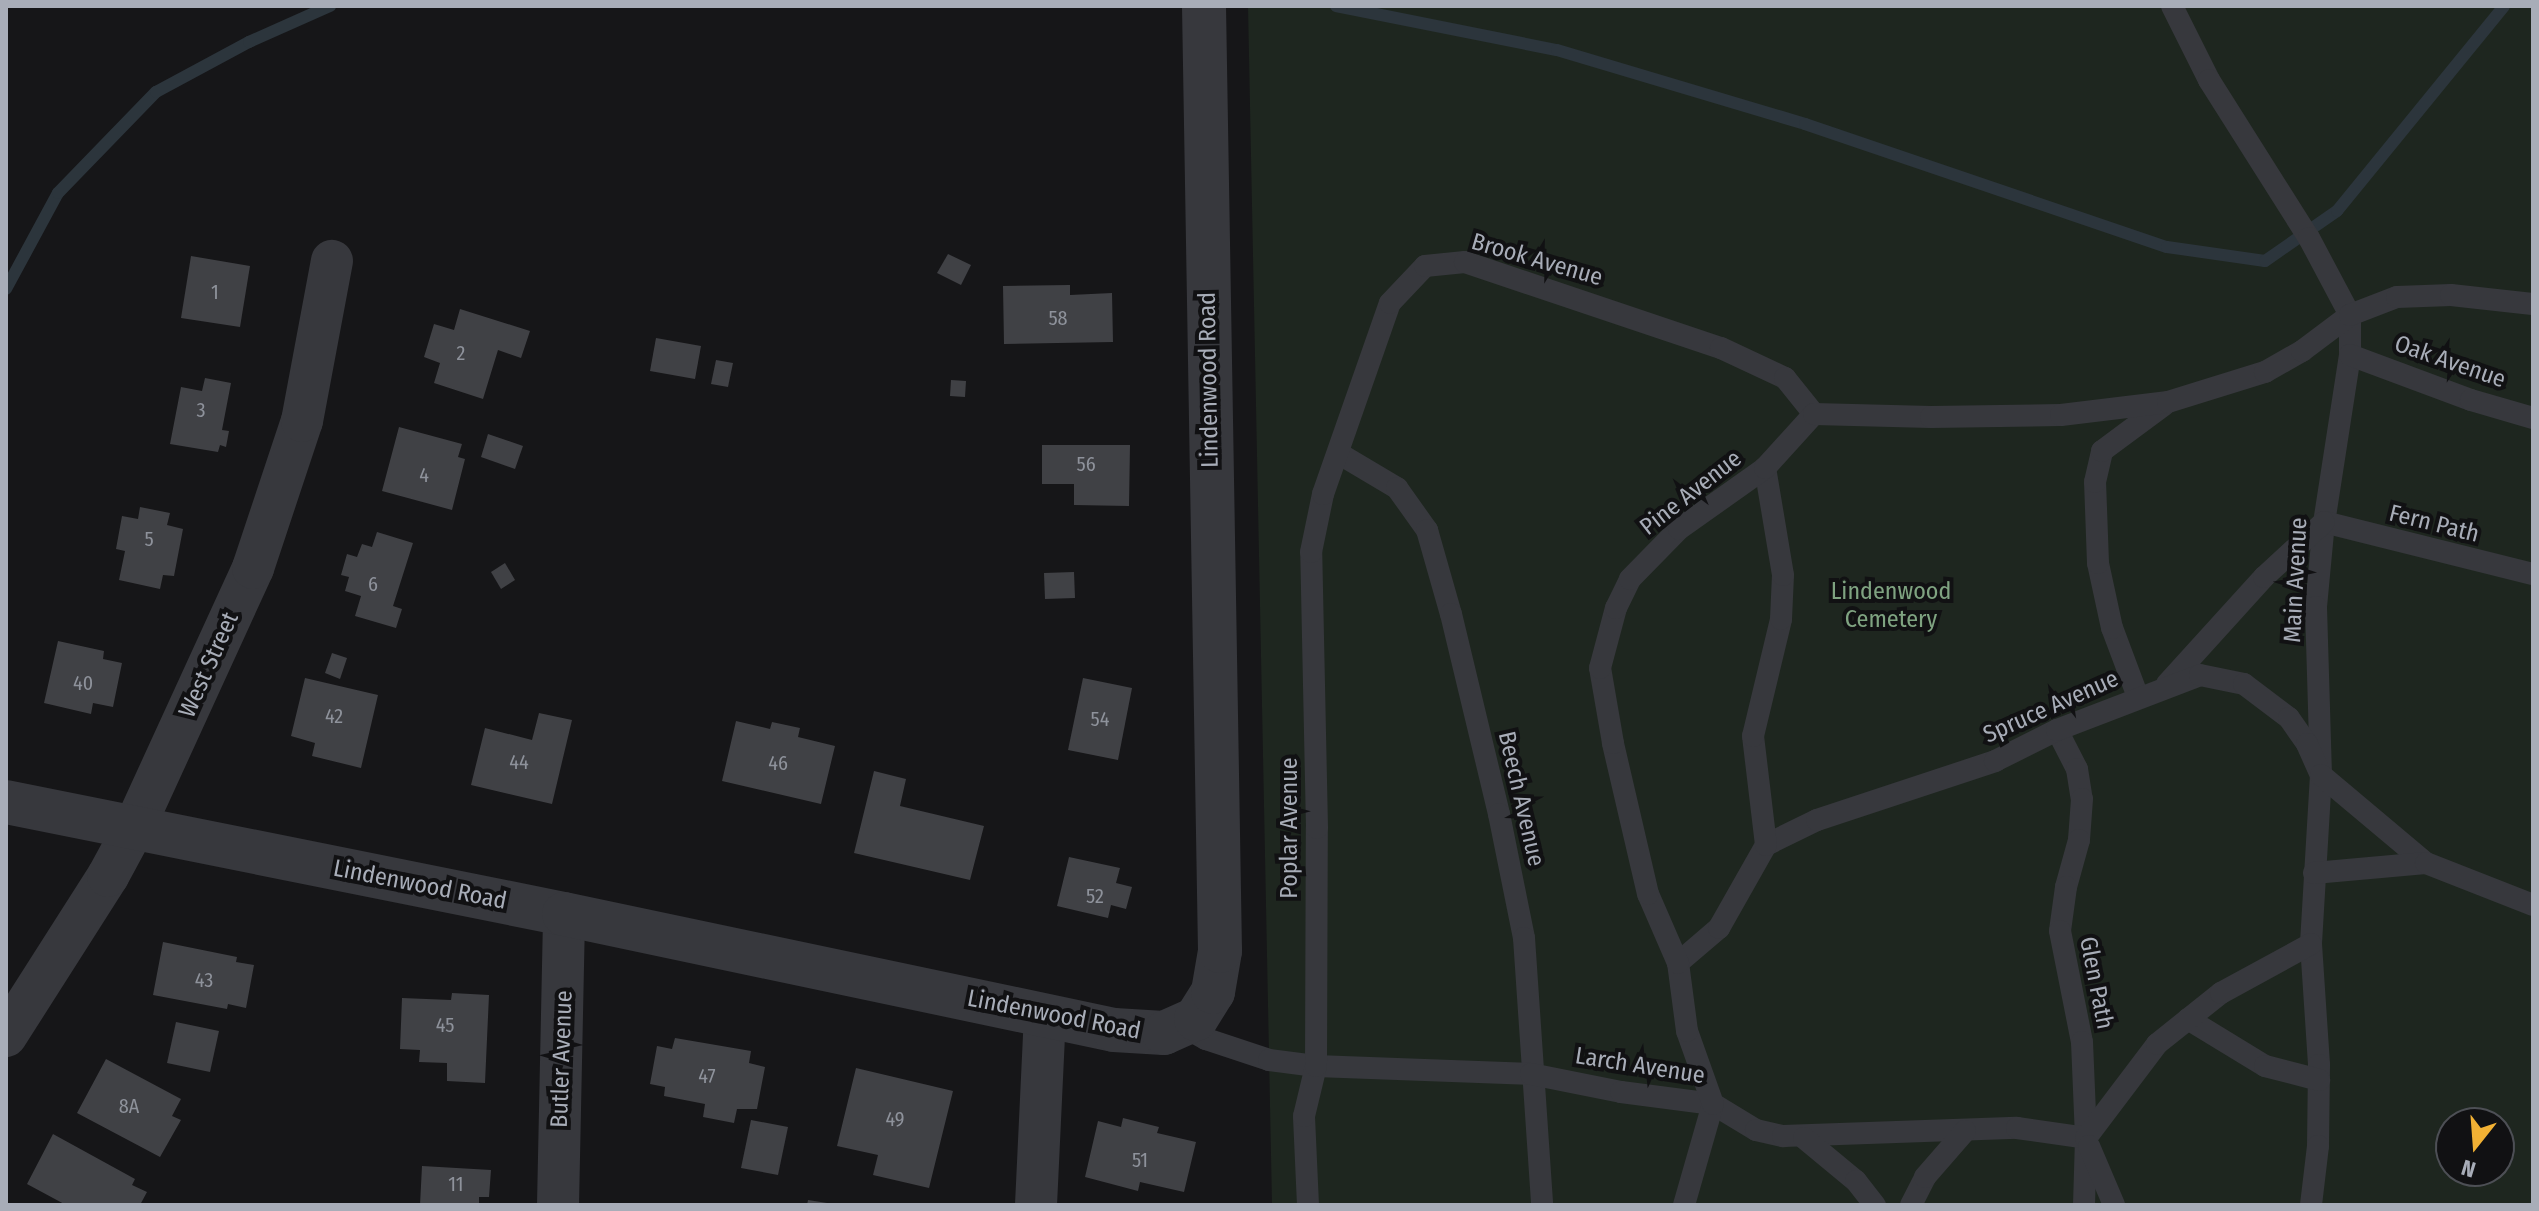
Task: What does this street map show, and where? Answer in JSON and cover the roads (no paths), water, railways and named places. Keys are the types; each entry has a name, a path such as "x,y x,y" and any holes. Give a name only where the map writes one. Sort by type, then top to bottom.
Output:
{"street":[{"name":"Lindenwood Road","path":"6,802 1134,1033 1164,1033 1184,1027 1204,1010 1213,992 1220,951 1204,6"},
{"name":"West Street","path":"6,1036 108,876 134,828 271,521 302,421 332,261"},
{"name":"Butler Avenue","path":"558,1205 564,914"},
{"path":"1036,1205 1045,1016"}],"lane":[{"name":"Main Avenue","path":"2172,6 2209,80 2297,219 2350,315 2350,355 2324,522 2316,607 2321,775 2311,944 2319,1080 2318,1146 2311,1205"},
{"name":"Brook Avenue","path":"1338,453 1390,303 1425,266 1465,262 1721,348 1785,378 1814,414"},
{"path":"1814,414 1931,417 2061,415 2168,402 2265,372 2302,351 2350,315 2397,297 2451,295 2533,304"},
{"name":"Oak Avenue","path":"2350,355 2471,400 2533,418"},
{"path":"2138,697 2112,628 2098,563 2095,482 2102,451 2168,402"},
{"name":"Pine Avenue","path":"1713,1104 1687,1031 1678,963 1648,894 1613,743 1600,668 1616,608 1630,579 1679,529 1765,468 1814,414"},
{"name":"Poplar Avenue","path":"1308,1205 1304,1116 1316,1066 1317,828 1311,552 1323,494 1338,453"},
{"name":"Beech Avenue","path":"1338,453 1397,488 1427,530 1499,814 1524,938 1542,1205"},
{"path":"1678,963 1719,928 1766,845 1753,736 1781,619 1783,575 1765,468"},
{"path":"2163,688 2264,577 2324,522"},
{"name":"Fern Path","path":"2324,522 2533,574"},
{"name":"Spruce Avenue","path":"1766,845 1817,820 1995,761 2057,730 2200,675 2244,684 2289,718 2307,744 2321,775"},
{"name":"Glen Path","path":"2057,730 2077,769 2082,799 2079,840 2066,887 2060,931 2082,1042 2086,1138 2084,1205"},
{"path":"2321,775 2426,863 2533,905"},
{"path":"2314,873 2426,863"},
{"path":"2114,1205 2086,1138 2157,1044 2221,993 2311,944"},
{"path":"2188,1019 2265,1066 2319,1080"},
{"name":"Larch Avenue","path":"1184,1027 1206,1039 1269,1060 1316,1066 1531,1074 1621,1092 1713,1104 1756,1130 1804,1138 2017,1128 2086,1138"},
{"path":"1684,1205 1713,1104"},
{"path":"1911,1205 1925,1177 1965,1131"},
{"path":"1804,1138 1856,1181 1875,1205"}],"waterway":[{"path":"6,289 58,193 156,92 249,42 330,6"},
{"path":"1336,6 1557,50 1805,124 2167,247 2265,261 2337,211 2504,6"}],"park label":[{"name":"Lindenwood Cemetery","path":"1891,606"}]}
